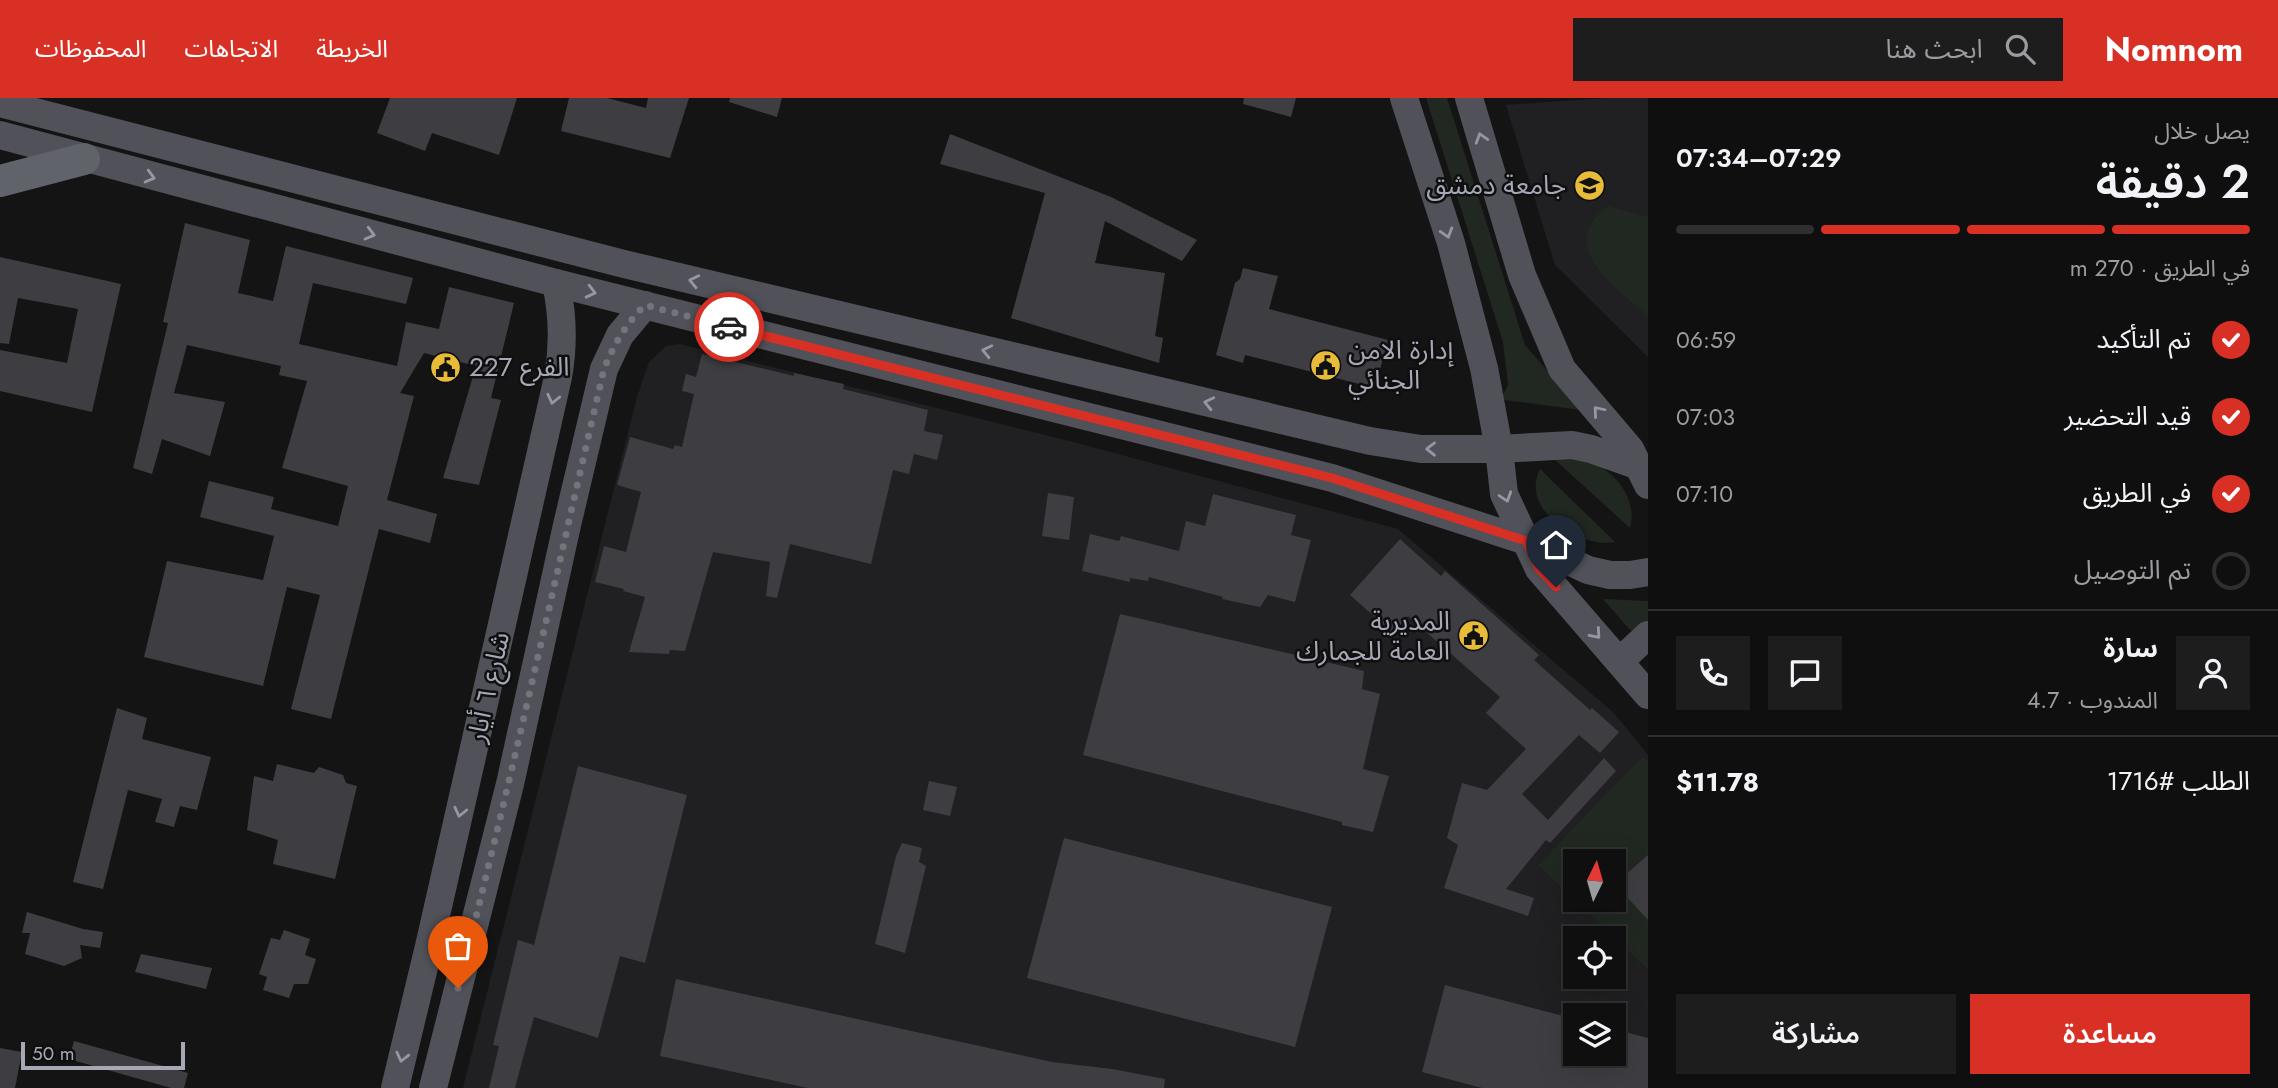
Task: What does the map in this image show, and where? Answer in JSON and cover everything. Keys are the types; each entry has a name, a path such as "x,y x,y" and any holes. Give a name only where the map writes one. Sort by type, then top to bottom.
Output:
{"highway":[{"path":"0,181 85,159"}],"main road":[{"path":"1404,98 1451,243 1479,347 1499,449 1504,494 1539,569 1648,695"},
{"path":"1469,98 1522,275 1562,369 1630,449 1643,475"},
{"path":"0,103 611,261 1370,441 1421,449 1572,445 1591,449 1643,475"},
{"path":"0,135 556,283 1332,478 1526,541 1588,570 1630,575 1648,572"},
{"name":"شارع ٦ أيار","path":"394,1088 469,774 561,358 562,320 556,283"},
{"name":"شارع ٦ أيار","path":"433,1088 510,784 604,369 620,335 645,305"},
{"path":"526,516 567,525"},
{"path":"1620,661 1648,635"},
{"path":"469,774 510,784"},
{"path":"415,1005 451,1013"}],"shaded area":[{"path":"1426,98 1447,98 1525,345 1581,410 1504,400 1503,395 1508,385 1503,342"},
{"name":"جامعة دمشق","path":"1648,98 1648,357 1555,265 1506,105"},
{"path":"1608,206 1648,217 1648,316 1607,279 1588,251 1587,236 1593,221"},
{"path":"680,344 1077,443 1398,529 1614,713 1648,755 1648,1088 463,1088 637,397 649,362 666,346"},
{"path":"1553,458 1592,463 1613,476 1629,500 1632,519 1630,528"},
{"path":"1540,469 1615,542 1601,543 1585,539 1556,523 1545,512 1538,498 1536,484"},
{"path":"1603,599 1648,601 1648,622 1631,631"},
{"path":"1643,756 1648,762 1648,969 1626,948 1626,926 1603,926 1588,912 1626,912 1626,849 1563,849 1563,889 1538,865"}],"building":[{"path":"390,98 517,98 499,155 432,133 425,151 377,133"},
{"path":"569,98 607,98 646,108 648,98 689,98 670,158 561,131"},
{"path":"730,98 782,98 777,117 729,102"},
{"path":"1244,98 1296,98 1291,117 1243,104"},
{"path":"950,134 1111,197 1197,240 1182,261 1105,221 1095,263 1165,273 1155,336 1163,338 1159,363 1011,318 1045,193 940,164"},
{"path":"185,223 250,240 238,293 273,301 286,246 413,278 406,304 313,283 299,344 397,366 406,322 439,329 449,287 514,303 491,398 501,400 479,485 443,478 476,366 424,353 400,393 414,396 387,500 437,514 430,543 379,529 331,719 291,709 320,595 287,587 263,686 144,657 167,561 263,580 274,536 200,517 209,481 274,497 271,509 338,526 348,486 282,468 307,381 279,375 281,366 187,345 174,393 225,402 210,456 162,439 152,474 133,468 168,323 163,322"},
{"path":"0,257 121,284 92,412 0,391 0,350 67,363 78,309 18,298 9,344 0,343"},
{"path":"1243,268 1278,276 1269,309 1388,340 1375,388 1245,355 1243,363 1216,355 1235,283 1240,279"},
{"path":"702,354 794,376 794,373 844,384 843,389 928,410 924,431 943,435 937,460 914,454 909,474 893,470 871,564 790,544 777,598 766,596 770,562 713,552 685,651 670,650 669,654 629,652 645,597 595,582 604,546 626,552 641,492 617,485 630,437 673,449 675,445 682,447 694,394 682,391 686,374 696,377"},
{"path":"1048,493 1074,497 1069,540 1042,536"},
{"path":"1213,494 1296,515 1291,535 1311,540 1295,602 1268,595 1260,607 1222,599 1223,597 1149,577 1148,581 1130,578 1130,582 1082,571 1090,534 1119,541 1121,536 1179,551 1186,521 1205,526"},
{"path":"1400,539 1441,576 1445,571 1539,655 1534,660 1619,732 1600,753 1579,735 1522,794 1548,820 1604,758 1616,771 1550,843 1546,840 1506,889 1534,898 1528,916 1444,888 1458,845 1447,838 1462,783 1487,790 1526,749 1486,713 1500,697 1408,616 1393,633 1350,595"},
{"path":"1120,614 1364,671 1362,689 1380,694 1363,769 1389,776 1373,832 1083,755"},
{"path":"117,708 147,718 142,739 211,757 197,810 180,806 174,827 155,822 162,799 128,790 103,889 73,882"},
{"path":"277,764 314,773 319,767 343,775 346,783 357,786 335,879 273,864 278,840 247,830 254,776 273,781"},
{"path":"578,766 687,795 645,963 620,956 598,1038 534,1017 515,1088 489,1088 499,1046 493,1045 518,940 534,945"},
{"path":"929,781 957,787 950,816 923,810"},
{"path":"1064,838 1332,907 1295,1047 1027,978"},
{"path":"902,843 922,848 919,862 926,866 905,953 875,944 896,856"},
{"path":"1648,855 1648,920 1626,896 1626,874"},
{"path":"27,912 83,929 103,932 100,948 80,945 82,958 64,966 25,954 30,933 22,933"},
{"path":"284,930 310,939 305,955 316,959 308,984 294,984 289,998 263,990 267,977 259,974 271,938 280,940"},
{"path":"141,954 212,968 206,989 135,972"},
{"path":"676,979 1052,1062 1165,1079 1164,1088 808,1088 660,1056"},
{"path":"1445,985 1563,1016 1563,1066 1626,1066 1626,1032 1648,1038 1648,1088 1482,1088 1422,1072"},
{"path":"74,1041 188,1073 184,1088 171,1088 69,1059"},
{"path":"0,1048 22,1052 15,1088 0,1088"}],"way so far":[{"path":"458,988 510,784 567,525 604,369 611,351 631,319 645,305 729,327"}],"place":[{"name":"جامعة دمشق","path":"1589,185"},
{"name":"إدارة الامن الجنائي","path":"1325,365"},
{"name":"الفرع 227","path":"446,367"},
{"name":"المديرية العامة للجمارك","path":"1473,636"}],"route":[{"path":"729,327 1332,478 1526,541 1539,569 1556,587"}]}
